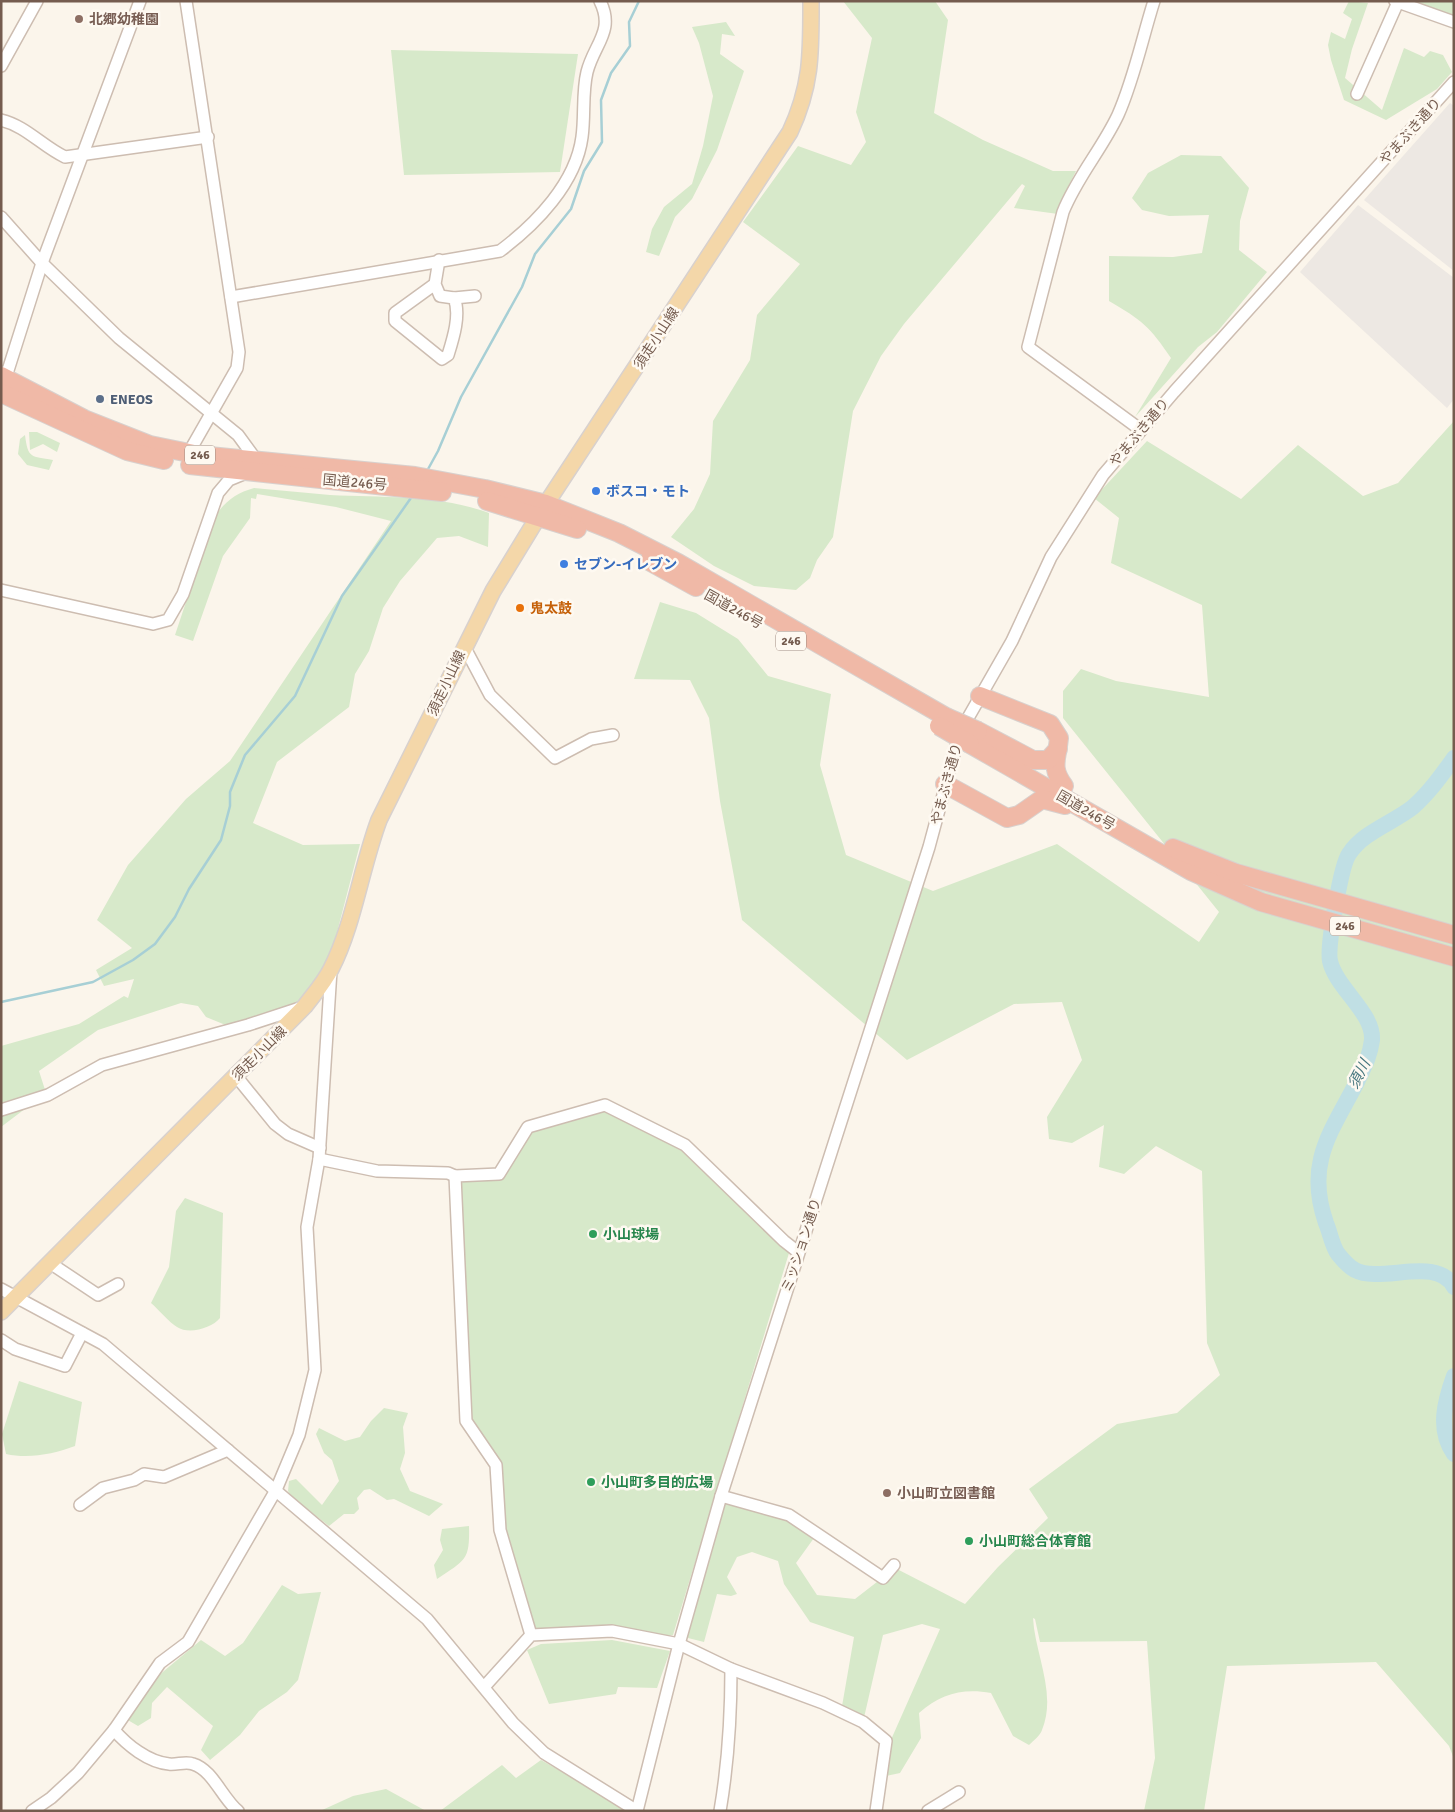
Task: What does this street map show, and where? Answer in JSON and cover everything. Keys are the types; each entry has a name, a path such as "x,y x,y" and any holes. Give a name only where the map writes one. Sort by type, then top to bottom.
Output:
{"highway":[{"name":"国道246号","path":"2,388 123,436 188,454 252,467"},
{"name":"国道246号","path":"2,388 127,452 184,464 252,467 450,487 543,510 619,533 678,562 942,721 1064,786 1166,845 1191,857 1236,872 1454,935"},
{"path":"980,696 1050,724 1057,732 1058,748 1054,766 1056,775 1064,786"},
{"name":"国道246号","path":"975,737 1010,767 1191,871 1236,892 1261,902 1454,957"},
{"path":"975,737 1033,760 1048,760 1058,748"},
{"path":"1010,767 1026,789 1027,797 1022,812"},
{"path":"945,784 1007,818 1022,812 1038,800 1047,799 1092,814"}],"main road":[{"name":"須走小山線","path":"1,1312 305,1006 321,986 331,969 341,943 369,847 380,820 464,646 493,591 543,510 790,132 802,107 808,82 811,62 811,1"}],"street":[{"path":"1,66 37,1"},
{"path":"2,388 42,262 140,1"},
{"path":"186,1 239,352 237,368 188,454"},
{"path":"231,297 500,251 517,238 567,181 576,161 582,140 587,73 606,26 606,14 600,1"},
{"path":"1141,430 1028,347 1063,212 1070,196 1117,117 1125,98 1154,1"},
{"path":"1357,94 1397,2 1454,22"},
{"name":"やまぶき通り","path":"929,847 960,732 1012,641 1051,556 1094,488 1141,430 1454,82"},
{"path":"1,120 32,134 51,150 65,156 208,137"},
{"path":"1,217 42,262 120,338 238,435 252,467 224,484 214,504 182,594 168,620 153,624 1,590"},
{"path":"439,260 436,284 440,296 454,298 475,296"},
{"path":"436,284 395,313 395,321 442,358 448,355 453,338 457,305 454,298"},
{"path":"464,646 490,695 555,758 591,739 613,735"},
{"name":"ミッション通り","path":"637,1811 679,1644 721,1496 929,847"},
{"path":"32,1811 51,1798 78,1773 114,1730 160,1663 188,1642 276,1490 299,1435 315,1370 307,1227 320,1154 331,969"},
{"path":"1,1110 48,1095 102,1065 248,1025 305,1006"},
{"path":"236,1076 275,1124 288,1134 320,1154 377,1171 448,1173 455,1176 499,1174 528,1127 605,1105 685,1145 784,1241 798,1252"},
{"path":"455,1176 466,1421 496,1466 500,1530 530,1635"},
{"path":"50,1263 98,1295 118,1284"},
{"path":"1,1289 103,1344 427,1619 513,1723 544,1752 637,1811"},
{"path":"1,1340 15,1349 65,1366 82,1333"},
{"path":"80,1505 103,1488 134,1480 144,1474 164,1477 228,1450"},
{"path":"721,1496 789,1515 883,1578 894,1565"},
{"path":"484,1687 530,1635 612,1631 679,1644 731,1669 863,1722 886,1741 876,1811"},
{"path":"720,1811 727,1770 731,1711 731,1669"},
{"path":"114,1730 126,1744 142,1753 168,1764 192,1763 208,1774 228,1802 238,1811"},
{"path":"928,1811 959,1792"}],"shaded area":[{"path":"1450,103 1454,106 1454,271 1364,200"},
{"path":"1358,205 1454,278 1454,399 1447,408 1300,272"}],"green space":[{"path":"843,1 935,1 948,20 934,113 983,140 1053,171 1076,171 1064,195 1058,214 1014,208 1025,186 1022,184 904,324 881,356 853,411 833,537 817,560 810,578 796,590 754,586 714,566 671,537 694,509 710,474 713,421 750,360 757,315 800,264 743,222 798,146 851,165 866,142 856,112 872,38"},
{"path":"1349,1 1368,3 1352,49 1345,78 1382,110 1404,48 1424,57 1430,51 1443,55 1452,72 1437,89 1386,120 1344,100 1328,45 1331,32 1345,39 1352,19 1343,13"},
{"path":"1412,1 1454,1 1454,19"},
{"path":"726,22 735,36 722,34 720,54 744,71 717,150 692,199 675,217 659,256 646,252 652,229 664,207 692,184 703,146 713,96 699,43 692,27"},
{"path":"391,50 578,54 560,172 404,175"},
{"path":"1181,155 1221,156 1249,188 1240,221 1239,250 1267,272 1217,332 1198,347 1135,417 1171,358 1151,331 1130,314 1109,301 1109,256 1173,257 1202,253 1209,215 1169,216 1142,210 1132,198 1148,173"},
{"path":"1454,421 1454,1759 1449,1746 1376,1662 1227,1666 1204,1811 1144,1811 1155,1758 1147,1641 1040,1642 1035,1619 1033,1618 1044,1674 1047,1702 1046,1716 1038,1736 1029,1745 1013,1736 991,1693 971,1691 952,1694 935,1701 919,1713 921,1738 900,1773 886,1776 886,1751 940,1629 922,1624 883,1635 863,1722 841,1712 854,1637 810,1622 784,1584 778,1561 752,1552 737,1557 727,1577 737,1594 731,1596 717,1594 704,1642 684,1637 724,1497 777,1507 814,1538 796,1563 817,1595 855,1599 895,1568 965,1604 998,1567 1048,1518 1029,1489 1117,1424 1177,1413 1220,1375 1207,1343 1202,1171 1156,1146 1124,1174 1099,1167 1104,1125 1072,1143 1049,1139 1047,1117 1082,1060 1062,1002 1014,1004 907,1060 742,920 720,801 709,718 690,680 634,679 660,602 696,613 738,639 768,676 831,694 820,765 846,855 933,891 1057,844 1199,942 1219,912 1063,718 1063,691 1081,669 1116,681 1209,697 1202,605 1111,563 1119,518 1094,498 1147,441 1241,499 1298,445 1363,496 1398,483"},
{"path":"29,432 37,432 60,443 57,452 43,444 30,450"},
{"path":"25,435 29,452 32,455 53,460 49,470 27,465 18,454 20,439"},
{"path":"254,488 330,495 430,500 469,507 489,513 488,547 459,536 437,538 400,581 383,608 369,651 355,674 349,707 277,762 253,823 303,845 360,844 328,967 298,1003 273,1013 228,1026 206,1017 198,1006 181,1003 98,1030 39,1071 46,1093 1,1127 1,1046 79,1024 124,996 128,998 134,979 104,986 96,970 132,948 97,920 128,865 186,799 230,761 391,521 336,507 257,494 256,499 251,498 250,518 223,556 193,641 175,635 214,518 231,499"},
{"path":"600,1111 607,1112 683,1149 789,1253 673,1635 664,1637 538,1631 532,1626 504,1522 500,1463 471,1422 460,1185 464,1181 501,1179 531,1131"},
{"path":"185,1198 223,1213 220,1318 212,1325 194,1330 177,1327 151,1303 169,1267 176,1211"},
{"path":"19,1381 82,1402 75,1446 41,1455 6,1454 2,1434"},
{"path":"384,1408 408,1413 403,1427 405,1453 400,1469 410,1491 443,1504 429,1516 394,1499 387,1500 370,1489 364,1490 357,1498 359,1509 354,1514 344,1514 329,1526 292,1497 288,1491 289,1481 296,1479 322,1505 339,1481 332,1460 324,1453 316,1434 319,1428 345,1441 360,1437 371,1421"},
{"path":"469,1526 467,1553 464,1559 437,1579 434,1565 443,1550 440,1540 442,1529"},
{"path":"282,1585 298,1594 321,1592 298,1680 287,1692 259,1711 240,1735 210,1760 201,1750 213,1726 167,1687 152,1703 151,1718 138,1726 126,1719 158,1676 201,1640 225,1656 243,1643"},
{"path":"612,1640 670,1651 657,1688 618,1687 616,1694 549,1704 527,1650 541,1644"},
{"path":"541,1760 631,1811 440,1811 502,1765 516,1778"},
{"path":"386,1789 426,1811 320,1811 353,1796"}],"waterway":[{"path":"427,471 438,451 461,397 522,287 535,254 571,209 584,171 602,142 601,100 611,73 630,46 629,22 639,1"},
{"path":"1,1002 93,982 133,960 155,944 175,917 189,889 221,840 230,806 230,792 245,755 295,696 342,596 413,495"},
{"name":"須川","path":"1454,758 1419,802 1355,846 1349,854 1342,873 1333,924 1330,961 1339,981 1367,1020 1372,1040 1370,1051 1357,1082 1330,1133 1320,1165 1318,1183 1320,1202 1336,1251 1350,1267 1366,1273 1379,1274 1422,1271 1435,1273 1446,1278 1454,1287"},
{"name":"須川","path":"1454,1376 1444,1415 1446,1435 1454,1454"}],"place":[{"name":"北郷幼稚園","path":"79,19"},
{"name":"ENEOS","path":"100,399"},
{"name":"ボスコ・モト","path":"596,491"},
{"name":"セブン-イレブン","path":"564,564"},
{"name":"鬼太鼓","path":"520,608"},
{"name":"小山球場","path":"593,1234"},
{"name":"小山町多目的広場","path":"591,1482"},
{"name":"小山町立図書館","path":"887,1493"},
{"name":"小山町総合体育館","path":"969,1541"}]}
